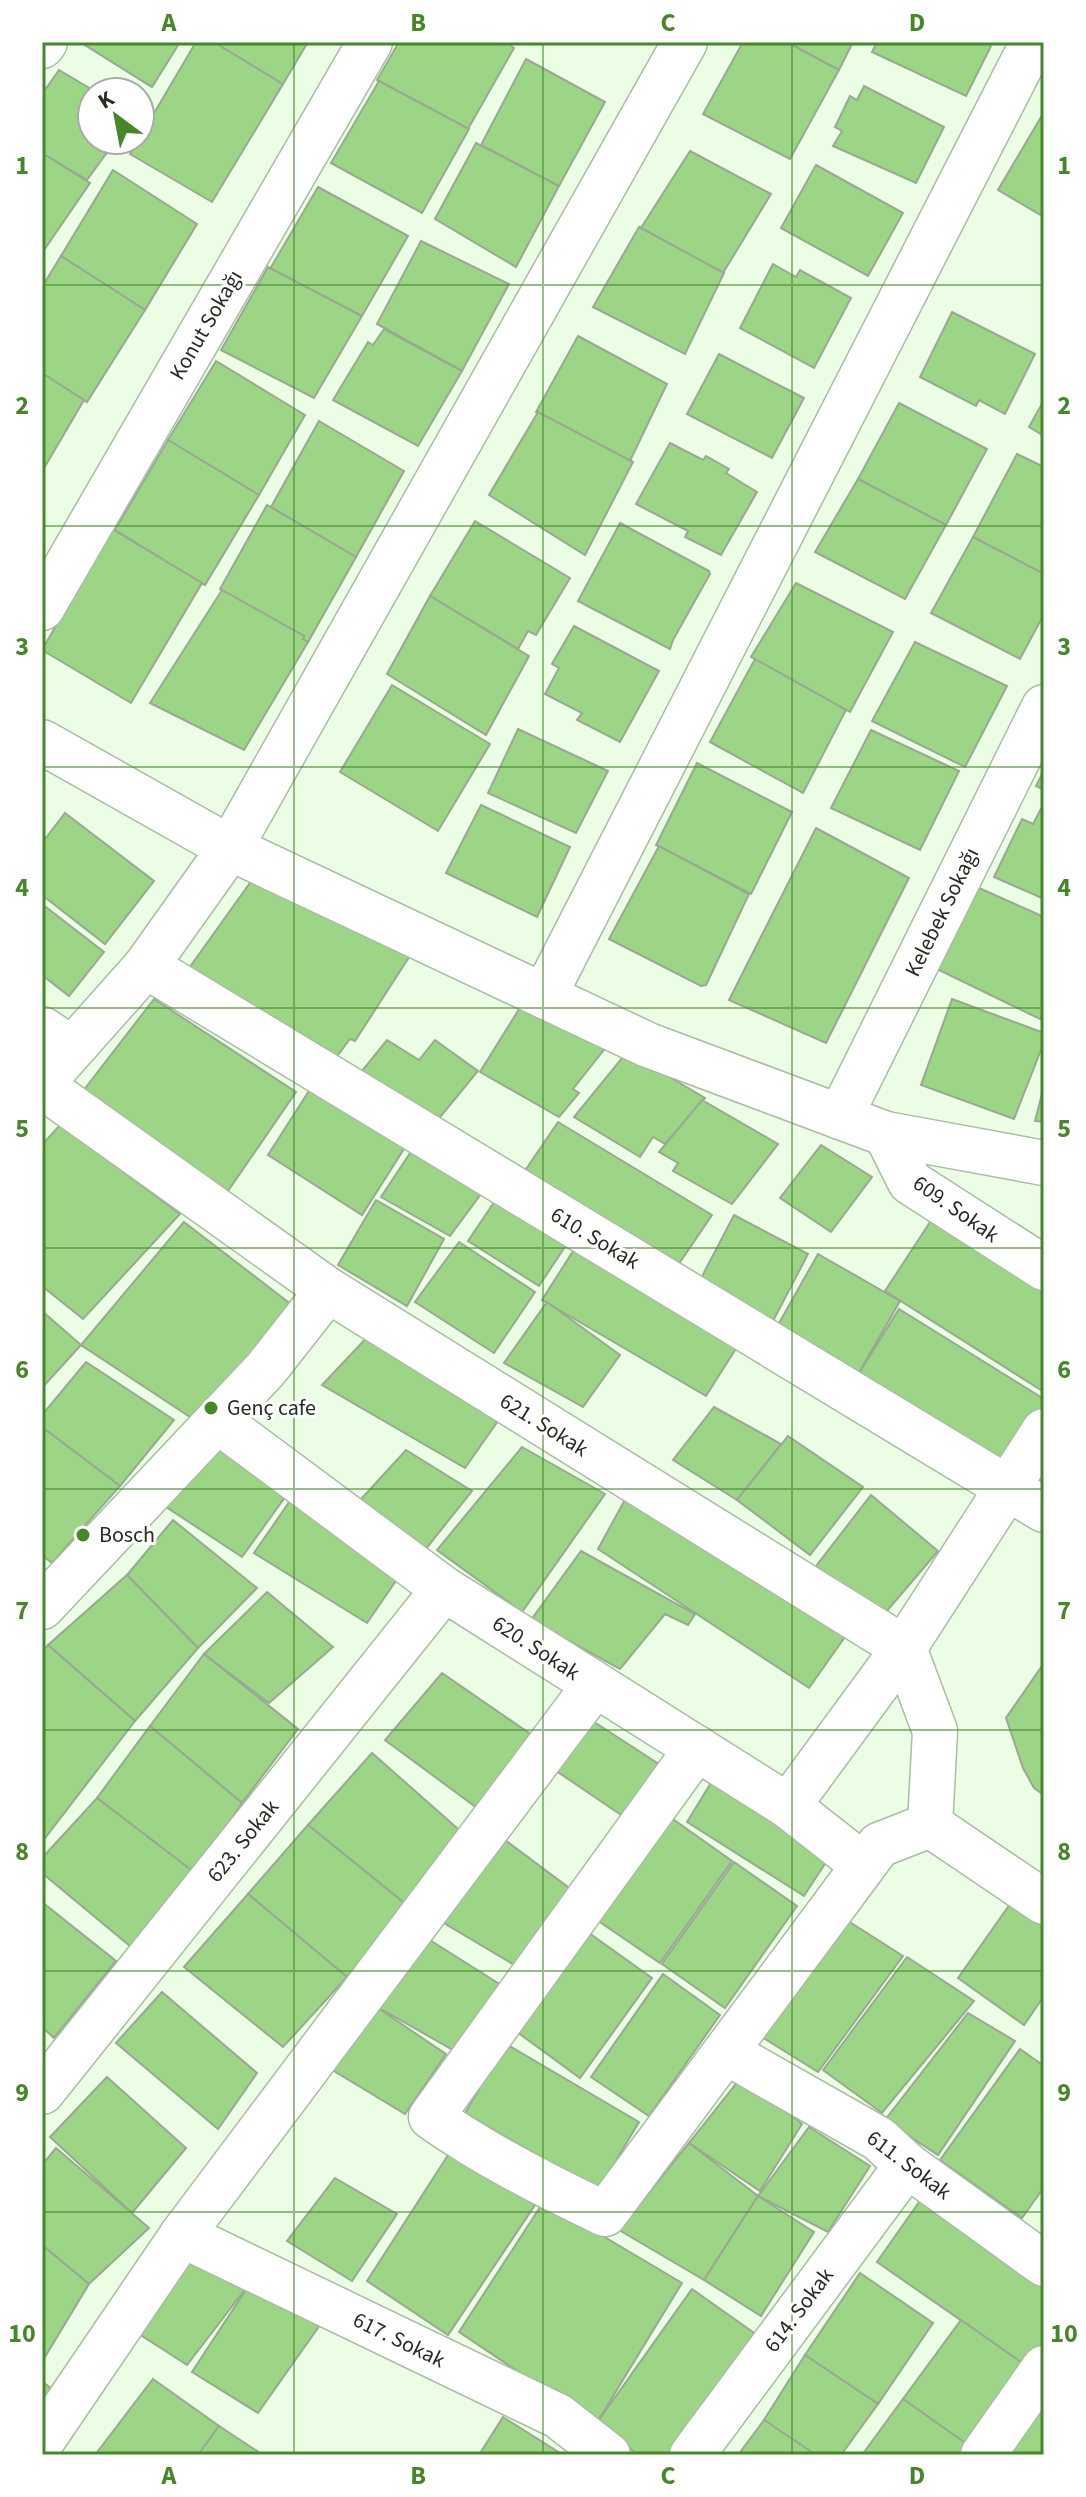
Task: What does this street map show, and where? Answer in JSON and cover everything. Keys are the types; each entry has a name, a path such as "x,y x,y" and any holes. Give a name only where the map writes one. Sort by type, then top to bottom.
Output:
{"street":[{"name":"Konut Sokağı","path":"42,608 370,42"},
{"path":"42,1085 57,1038 146,966 230,848 685,42"},
{"path":"544,996 1033,42"},
{"name":"Kelebek Sokağı","path":"840,1117 1044,707"},
{"path":"42,742 230,848 648,1045 886,1134 1044,1163"},
{"name":"610. Sokak","path":"146,966 1044,1510"},
{"name":"621. Sokak","path":"42,1085 328,1290 904,1648"},
{"name":"609. Sokak","path":"886,1134 910,1182 1044,1268"},
{"path":"42,1607 266,1369 328,1290"},
{"name":"620. Sokak","path":"218,1421 444,1589 788,1806 862,1864"},
{"path":"788,1806 904,1648 1044,1431"},
{"name":"623. Sokak","path":"42,2092 444,1589"},
{"path":"904,1648 935,1731 930,1825"},
{"path":"42,2441 182,2235 594,1686"},
{"path":"697,1748 431,2117 564,2195 605,2214 862,1864 879,1845 930,1825"},
{"path":"930,1825 1044,1902"},
{"name":"611. Sokak","path":"726,2052 879,2139 907,2165 1044,2264"},
{"name":"614. Sokak","path":"692,2455 907,2165"},
{"name":"617. Sokak","path":"182,2235 558,2416 608,2455"},
{"path":"983,2455 1044,2368"}],"building":[{"path":"80,42 180,42 156,81 156,76 134,76"},
{"path":"196,42 214,42 283,84 212,202 133,156 156,156 156,110"},
{"path":"214,42 308,42 283,84"},
{"path":"399,42 511,42 514,48 468,129 377,80"},
{"path":"743,42 787,42 839,70 790,159 703,114"},
{"path":"787,42 853,42 839,70"},
{"path":"877,42 993,42 966,96 872,52"},
{"path":"526,59 605,102 559,186 481,145"},
{"path":"59,70 76,80 76,156 104,156 87,180 42,153 42,94"},
{"path":"379,81 469,129 422,213 331,163"},
{"path":"864,86 944,127 916,183 833,146 842,131 835,127 850,96 857,100"},
{"path":"1044,112 1044,217 998,190"},
{"path":"476,143 559,186 516,267 435,219"},
{"path":"690,151 771,194 723,273 641,228"},
{"path":"42,153 90,183 42,253"},
{"path":"816,165 903,213 868,276 781,228"},
{"path":"113,170 197,224 145,310 61,256"},
{"path":"318,187 408,236 362,316 270,269"},
{"path":"639,227 724,273 685,354 593,307"},
{"path":"421,241 509,284 462,371 377,324"},
{"path":"61,256 145,310 87,402 42,373 42,287"},
{"path":"773,264 796,277 800,270 851,298 814,368 740,328"},
{"path":"268,267 362,316 314,398 221,350"},
{"path":"952,312 1035,354 1005,414 979,400 976,406 920,377"},
{"path":"384,329 462,371 418,446 333,400 368,342 373,345"},
{"path":"578,336 667,384 630,461 536,412"},
{"path":"719,354 804,398 772,458 687,414"},
{"path":"216,361 305,415 259,495 168,440"},
{"path":"42,373 84,400 43,470 42,469"},
{"path":"1044,400 1044,436 1029,427"},
{"path":"899,403 987,449 946,525 858,479"},
{"path":"538,412 633,462 585,555 489,495"},
{"path":"319,421 404,471 356,557 271,507"},
{"path":"168,440 259,495 205,585 115,530"},
{"path":"670,443 703,460 706,456 729,469 726,473 757,492 721,555 685,537 688,531 636,504"},
{"path":"1017,454 1044,467 1044,574 973,537"},
{"path":"858,479 946,525 905,599 815,552"},
{"path":"267,505 356,557 308,642 303,639 304,636 220,589"},
{"path":"475,521 570,578 536,635 528,631 518,649 430,596"},
{"path":"620,523 709,571 670,649 578,601"},
{"path":"112,529 202,583 131,703 42,650"},
{"path":"973,537 1044,574 1044,614 1020,659 931,613"},
{"path":"796,583 893,632 850,712 751,657"},
{"path":"222,590 304,636 303,639 308,642 244,750 150,703"},
{"path":"430,596 529,656 486,735 387,674"},
{"path":"574,626 659,671 620,742 577,720 582,713 545,694 559,668 552,664"},
{"path":"915,642 1007,686 965,767 872,721"},
{"path":"755,659 846,710 803,793 710,742"},
{"path":"392,685 490,744 438,831 340,772"},
{"path":"518,729 608,771 576,833 488,793"},
{"path":"871,730 959,771 920,850 831,808"},
{"path":"697,763 792,812 751,894 656,845"},
{"path":"1044,770 1044,790 1036,786"},
{"path":"481,805 570,847 537,917 446,873"},
{"path":"1043,805 1044,899 994,877 1022,819 1033,824"},
{"path":"65,813 154,881 105,944 42,895 42,843"},
{"path":"816,828 909,878 826,1043 729,1000"},
{"path":"659,846 749,894 706,985 701,986 609,939"},
{"path":"260,869 415,948 355,1041 350,1039 326,1071 182,978"},
{"path":"979,888 1044,917 1044,1011 1040,1019 937,969"},
{"path":"42,904 104,952 69,996 42,975"},
{"path":"154,999 296,1092 228,1191 80,1095"},
{"path":"952,999 1044,1033 1044,1042 1014,1119 921,1085"},
{"path":"521,1006 606,1047 573,1089 579,1093 559,1117 480,1072"},
{"path":"387,1040 419,1060 435,1040 478,1071 432,1127 357,1077"},
{"path":"627,1052 705,1098 665,1144 653,1137 640,1157 574,1117"},
{"path":"314,1083 409,1141 362,1215 268,1155"},
{"path":"1044,1086 1044,1122 1035,1121"},
{"path":"702,1100 778,1144 732,1204 673,1171 678,1163 659,1152"},
{"path":"558,1122 712,1215 672,1274 516,1184"},
{"path":"60,1125 180,1214 83,1319 42,1286 42,1145"},
{"path":"418,1141 489,1183 450,1236 381,1197"},
{"path":"821,1145 872,1177 831,1232 780,1198"},
{"path":"503,1189 576,1230 539,1286 468,1241"},
{"path":"376,1200 444,1239 407,1306 338,1265"},
{"path":"734,1215 808,1254 772,1323 698,1284"},
{"path":"932,1219 1044,1290 1044,1392 885,1291"},
{"path":"184,1222 296,1308 190,1417 81,1345"},
{"path":"582,1237 744,1336 706,1396 542,1300"},
{"path":"459,1242 535,1292 494,1353 415,1302"},
{"path":"818,1254 900,1301 856,1378 774,1332"},
{"path":"547,1302 620,1355 583,1407 504,1363"},
{"path":"899,1309 1044,1399 1044,1404 1003,1469 856,1378"},
{"path":"42,1311 81,1345 42,1388"},
{"path":"371,1333 500,1418 465,1468 322,1385"},
{"path":"86,1362 174,1420 120,1486 42,1427 42,1415"},
{"path":"714,1407 781,1444 737,1500 673,1460"},
{"path":"42,1427 120,1486 52,1563 42,1555"},
{"path":"788,1436 863,1487 810,1555 737,1500"},
{"path":"203,1439 288,1493 242,1557 154,1499"},
{"path":"522,1447 605,1494 522,1612 437,1550"},
{"path":"406,1450 472,1491 417,1560 352,1509"},
{"path":"871,1495 938,1551 881,1618 813,1570"},
{"path":"627,1496 847,1634 809,1688 598,1549"},
{"path":"292,1498 402,1572 367,1623 254,1553"},
{"path":"173,1520 257,1588 198,1648 127,1575"},
{"path":"581,1551 695,1614 688,1625 665,1614 620,1669 531,1620"},
{"path":"127,1575 198,1648 135,1721 48,1645"},
{"path":"267,1592 333,1647 269,1703 204,1654"},
{"path":"48,1645 135,1721 42,1842 42,1651"},
{"path":"204,1654 298,1729 242,1803 150,1726"},
{"path":"1044,1663 1044,1795 1034,1788 1023,1768 1006,1718"},
{"path":"442,1673 542,1742 481,1811 385,1740"},
{"path":"588,1718 665,1768 627,1819 549,1766"},
{"path":"150,1726 242,1803 195,1873 97,1798"},
{"path":"372,1753 465,1835 408,1906 308,1825"},
{"path":"714,1778 832,1853 804,1896 687,1822"},
{"path":"97,1798 195,1873 130,1946 42,1873 42,1858"},
{"path":"663,1812 732,1861 660,1963 591,1916"},
{"path":"308,1825 408,1906 347,1977 248,1894"},
{"path":"501,1837 572,1890 516,1966 437,1919"},
{"path":"734,1862 797,1906 725,2008 662,1964"},
{"path":"1022,1887 1044,1903 1044,1996 1024,2025 958,1978"},
{"path":"248,1894 347,1977 283,2047 184,1967"},
{"path":"42,1902 116,1961 54,2038 42,2027"},
{"path":"845,1919 903,1956 818,2072 762,2037"},
{"path":"589,1933 652,1978 580,2078 517,2032"},
{"path":"425,1937 501,1985 453,2050 372,2004"},
{"path":"907,1957 974,2001 882,2113 823,2070"},
{"path":"663,1974 720,2015 649,2116 591,2077"},
{"path":"162,1992 257,2073 218,2129 116,2043"},
{"path":"372,2004 446,2054 405,2114 324,2065"},
{"path":"968,2013 1015,2041 938,2155 885,2120"},
{"path":"506,2044 639,2122 598,2191 465,2113"},
{"path":"1020,2049 1044,2066 1044,2187 1022,2218 940,2160"},
{"path":"743,2075 802,2124 760,2191 689,2143"},
{"path":"107,2077 186,2148 132,2213 50,2137"},
{"path":"809,2127 870,2166 828,2232 758,2196"},
{"path":"689,2143 758,2196 704,2280 619,2230"},
{"path":"56,2148 149,2228 89,2284 42,2245 42,2165"},
{"path":"450,2152 539,2199 448,2335 367,2281"},
{"path":"335,2178 397,2214 352,2281 287,2241"},
{"path":"758,2196 814,2232 761,2316 704,2280"},
{"path":"922,2198 1044,2282 1044,2345 1028,2367 877,2262"},
{"path":"544,2201 682,2283 596,2424 459,2332"},
{"path":"183,2243 253,2279 187,2365 122,2323"},
{"path":"42,2245 89,2284 42,2362"},
{"path":"860,2273 933,2323 878,2404 805,2355"},
{"path":"253,2279 332,2308 258,2413 192,2372"},
{"path":"692,2289 757,2335 671,2455 639,2455 596,2424"},
{"path":"961,2320 1028,2367 971,2447 903,2399"},
{"path":"805,2355 878,2404 841,2455 816,2455 764,2420"},
{"path":"153,2379 219,2426 198,2455 95,2455"},
{"path":"42,2381 54,2391 42,2404"},
{"path":"903,2399 971,2447 966,2455 862,2455"},
{"path":"1044,2401 1044,2455 1008,2455"},
{"path":"503,2417 563,2455 479,2455"},
{"path":"764,2420 816,2455 738,2455"},
{"path":"219,2426 263,2455 198,2455"}],"place":[{"name":"Genç cafe","path":"211,1408"},
{"name":"Bosch","path":"83,1535"}]}
